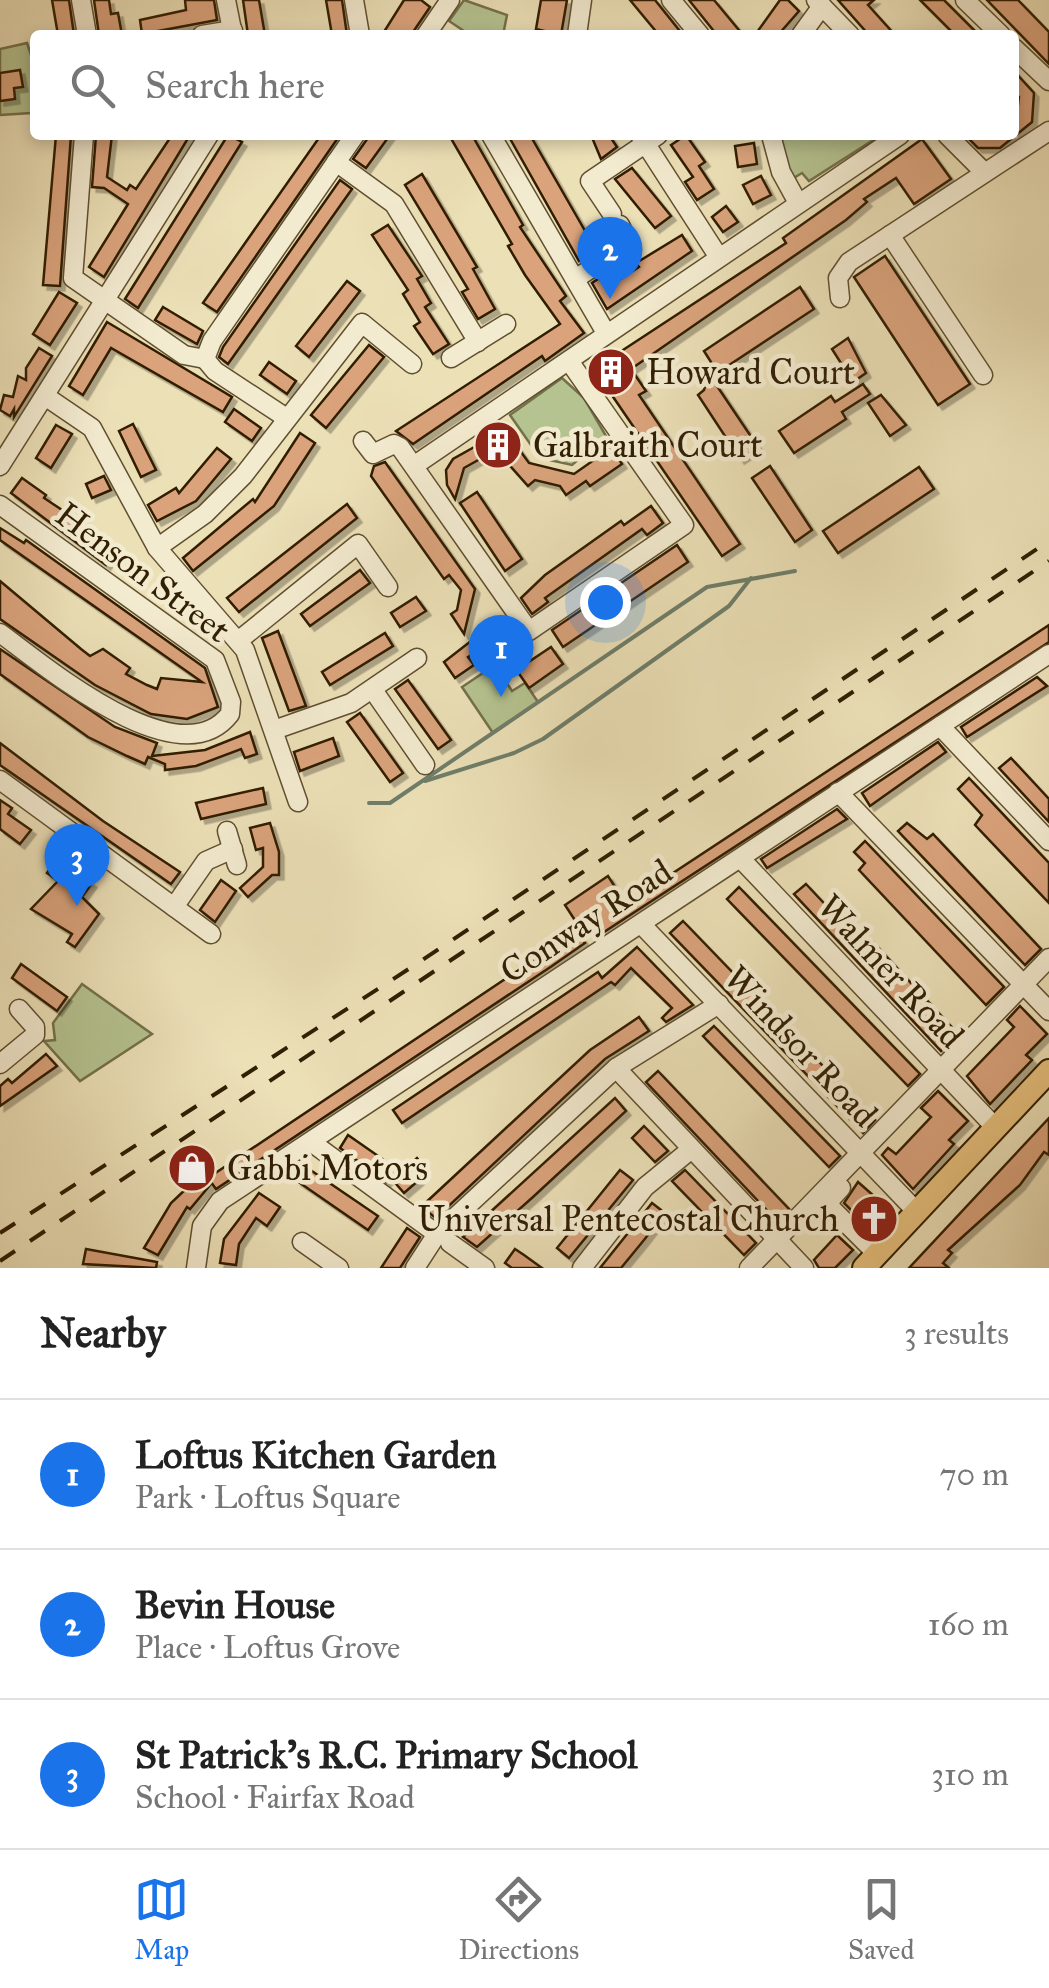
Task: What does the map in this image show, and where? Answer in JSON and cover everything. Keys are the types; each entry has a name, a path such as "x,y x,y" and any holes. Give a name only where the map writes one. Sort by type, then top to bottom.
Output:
{"main road":[{"path":"870,1261 1049,1071"}],"street":[{"path":"81,0 87,30"},
{"path":"226,0 233,30"},
{"path":"354,0 359,30"},
{"path":"429,30 450,0"},
{"path":"578,30 582,0"},
{"path":"671,0 696,30"},
{"path":"966,0 996,30"},
{"path":"804,30 819,3 845,30"},
{"path":"1019,53 1049,81"},
{"path":"840,298 837,282 842,270 984,172 1031,147 1049,131"},
{"path":"84,140 73,278 184,355 206,359 215,371 285,417"},
{"path":"0,466 206,140"},
{"path":"206,359 212,341 352,140"},
{"path":"494,140 606,333"},
{"path":"575,279 629,244 590,181 645,140"},
{"path":"649,140 718,256"},
{"path":"772,140 780,172 798,204"},
{"path":"415,464 893,140"},
{"path":"952,140 984,172"},
{"path":"336,162 394,204 478,342"},
{"path":"890,235 983,375"},
{"path":"158,548 231,490 367,317 412,364"},
{"path":"451,358 506,324"},
{"path":"363,441 373,454 397,445 415,464 529,631 684,525 569,361"},
{"path":"45,396 82,419 98,436 158,548 238,641 298,802"},
{"name":"Henson Street","path":"0,505 215,660 231,702 227,718 209,728 175,732 149,728 100,704 0,634"},
{"path":"238,641 364,540 388,586"},
{"path":"274,730 326,713 373,690 417,658"},
{"name":"Conway Road","path":"196,1268 202,1226 220,1202 838,792 1045,662"},
{"path":"373,690 425,765"},
{"path":"940,726 1049,841"},
{"path":"0,780 211,934"},
{"path":"838,792 1049,1011"},
{"path":"174,907 206,860 232,848"},
{"name":"Walmer Road","path":"740,859 994,1127"},
{"name":"Windsor Road","path":"641,924 916,1212"},
{"path":"749,1268 862,1158 1049,958"},
{"path":"415,1268 616,1068 718,1004"},
{"path":"0,1064 36,1034 20,1009"},
{"path":"616,1068 689,1151 804,1268"},
{"path":"310,1142 486,1268"},
{"path":"582,1268 646,1186 689,1151"},
{"path":"862,1158 830,1204 870,1261"},
{"path":"302,1242 331,1266"}],"green space":[{"path":"464,0 507,15 504,30 462,30 449,21"},
{"path":"27,43 30,113 0,115 0,49"},
{"path":"780,140 873,140 809,181 802,173 792,179"},
{"path":"562,378 584,398 606,436 572,465 540,458 510,415"},
{"path":"495,665 512,691 525,683 538,702 493,733 462,687"},
{"path":"82,984 152,1034 80,1081 44,1041 55,1040 53,1023"}],"building":[{"path":"52,0 69,0 73,30 57,30"},
{"path":"94,0 109,0 111,14 118,13 121,30 98,30"},
{"path":"185,0 214,0 217,20 141,30 140,20 186,10"},
{"path":"243,0 259,0 264,30 247,30"},
{"path":"326,0 342,0 346,30 331,30"},
{"path":"404,0 421,0 430,7 414,30 385,30"},
{"path":"541,0 567,0 562,30 536,29"},
{"path":"630,0 655,0 679,30 655,30"},
{"path":"689,0 714,0 739,30 713,30"},
{"path":"780,0 788,0 799,11 782,30 759,30"},
{"path":"838,0 874,0 868,5 890,30 865,30"},
{"path":"920,0 944,0 974,30 950,30"},
{"path":"987,0 1018,0 1049,32 1049,64 1019,30"},
{"path":"20,70 23,87 14,88 15,99 0,101 0,73"},
{"path":"1019,76 1034,93 1032,122 1019,133"},
{"path":"56,140 71,140 60,286 43,285"},
{"path":"96,140 111,140 107,177 127,190 130,185 136,189 169,140 187,140 104,277 89,267 128,204 104,188 92,187"},
{"path":"225,140 242,142 138,308 125,299"},
{"path":"317,140 337,140 217,312 203,303"},
{"path":"366,140 386,140 366,168 353,159"},
{"path":"452,140 475,140 523,225 520,227 566,296 560,301 584,333 545,361 542,356 413,444 396,431 560,324 525,275 508,246 512,244"},
{"path":"511,140 533,140 596,250 579,261"},
{"path":"593,140 612,140 617,147 601,159"},
{"path":"690,140 705,162 699,166 714,189 697,200 685,182 693,177 671,145"},
{"path":"921,140 951,179 914,204 896,178 864,199 867,202 846,220 631,369 646,391 639,395 740,544 722,556 594,369 786,243 783,238"},
{"path":"970,140 1010,140 1000,148 978,148"},
{"path":"754,143 757,164 738,167 735,146"},
{"path":"632,168 671,216 655,228 615,179"},
{"path":"422,174 477,267 473,269 495,309 478,319 462,292 468,289 405,185"},
{"path":"761,176 771,195 753,204 743,185"},
{"path":"340,180 352,189 228,364 219,357 223,347"},
{"path":"726,206 738,222 723,232 712,217"},
{"path":"388,225 422,276 417,279 431,303 425,307 449,344 433,354 414,326 420,322 403,294 408,290 372,235"},
{"path":"682,235 692,251 607,309 592,283 607,273 614,283 639,267 636,263"},
{"path":"885,256 970,384 938,405 854,277"},
{"path":"347,281 360,291 309,357 296,346"},
{"path":"800,287 814,309 711,377 758,447 740,459 698,395 704,390 711,362 704,351"},
{"path":"59,292 77,303 50,345 33,334"},
{"path":"163,307 203,331 197,344 155,320"},
{"path":"107,322 232,397 223,412 111,348 83,395 69,386"},
{"path":"848,338 866,373 853,382 832,349"},
{"path":"369,345 384,357 326,428 311,415"},
{"path":"39,348 52,356 14,417 14,409 10,416 0,410 4,395 13,397 18,376 26,380 26,368"},
{"path":"269,362 296,381 287,394 260,375"},
{"path":"863,384 870,394 842,412 846,419 794,453 779,431 831,396 835,402"},
{"path":"881,395 906,425 890,436 868,403"},
{"path":"234,409 261,428 252,441 225,422"},
{"path":"500,423 529,463 574,474 611,448 622,464 590,486 586,481 566,495 560,486 535,480 528,486 496,450 464,468 455,499 447,485 446,470 453,459 485,441 481,436"},
{"path":"133,424 156,470 141,477 119,431"},
{"path":"56,425 72,434 51,468 36,458"},
{"path":"300,433 315,443 274,506 193,571 183,558 253,499 255,502"},
{"path":"217,448 231,459 196,501 157,521 148,505 176,488 179,493"},
{"path":"385,462 475,589 464,634 451,614 457,610 461,590 449,575 444,579 371,476 374,466"},
{"path":"770,466 812,530 795,542 752,478"},
{"path":"919,467 934,489 838,553 823,531"},
{"path":"104,476 111,490 92,498 86,484"},
{"path":"22,478 46,495 44,498 118,547 106,565 11,493"},
{"path":"477,492 522,559 505,571 460,503"},
{"path":"347,504 357,518 239,612 227,598"},
{"path":"651,506 663,523 647,535 642,529 545,598 548,602 532,614 521,598 545,575 621,521 624,525"},
{"path":"0,528 24,543 26,540 205,668 218,707 187,719 151,714 95,685 0,619 0,581 90,656 103,649 130,668 126,674 147,685 157,689 161,678 202,682 0,540"},
{"path":"677,545 688,562 563,647 552,630"},
{"path":"360,570 370,583 310,626 301,614"},
{"path":"416,597 426,611 400,627 391,613"},
{"path":"1049,625 1049,642 604,932 597,921 582,931 565,905 608,876 626,904"},
{"path":"278,631 306,706 289,711 262,638"},
{"path":"385,633 393,646 330,685 322,672"},
{"path":"480,634 508,637 527,663 551,647 563,664 529,688 506,655 485,646 468,657 474,665 455,678 444,662"},
{"path":"0,649 115,727 157,743 152,756 205,750 250,732 257,754 245,758 241,749 196,766 165,770 165,764 148,757 145,764 88,737 0,674"},
{"path":"1037,677 1047,686 967,737 961,727"},
{"path":"408,680 451,740 438,749 395,689"},
{"path":"360,713 403,773 390,782 347,722"},
{"path":"333,738 339,756 300,771 294,752"},
{"path":"938,742 946,752 870,806 862,793"},
{"path":"0,743 103,821 180,872 171,884 0,765"},
{"path":"1011,758 1049,799 1049,822 999,768"},
{"path":"969,778 1049,863 1049,903 975,825 982,815 958,789"},
{"path":"263,788 266,804 201,819 196,803"},
{"path":"0,800 12,808 8,814 31,830 20,844 0,829"},
{"path":"837,809 847,819 767,868 761,859"},
{"path":"270,823 279,852 279,875 272,875 248,897 240,888 263,867 263,848 256,850 250,828"},
{"path":"907,823 927,839 933,834 1041,949 1025,965 898,831"},
{"path":"865,841 1004,987 986,1005 859,870 865,863 854,852"},
{"path":"56,860 92,883 82,897 99,914 75,947 67,942 72,934 31,909 58,881 47,873"},
{"path":"221,880 236,891 215,922 200,910"},
{"path":"806,884 866,948 873,942 958,1034 941,1051 794,894"},
{"path":"739,887 920,1074 908,1086 727,899"},
{"path":"683,921 875,1120 863,1133 670,933"},
{"path":"577,931 585,943 552,966 216,1189 208,1178"},
{"path":"637,947 693,1005 666,1022 662,1018 672,1008 631,968 615,985 611,982 402,1123 393,1110 598,972 602,978"},
{"path":"21,964 67,997 57,1011 12,978"},
{"path":"1020,1006 1047,1034 1026,1055 1032,1060 990,1104 967,1076 1014,1027 1007,1020"},
{"path":"639,1017 649,1031 605,1059 436,1218 421,1207 590,1050"},
{"path":"714,1026 840,1156 829,1167 703,1036"},
{"path":"46,1054 57,1066 0,1106 0,1086 8,1079 12,1083"},
{"path":"658,1071 789,1209 777,1221 646,1082"},
{"path":"938,1091 968,1121 949,1140 954,1144 913,1189 882,1155 888,1148 896,1154 931,1117 921,1108"},
{"path":"615,1098 626,1111 533,1197 477,1247 463,1237"},
{"path":"1049,1118 1049,1155 1044,1152 1020,1185 948,1250 952,1253 943,1263 949,1268 909,1268"},
{"path":"644,1126 668,1151 655,1162 632,1138"},
{"path":"348,1135 401,1172 417,1158 424,1167 415,1175 419,1180 404,1193 390,1177 386,1182 340,1148"},
{"path":"191,1153 211,1184 190,1209 187,1207 158,1255 144,1248 171,1203 188,1187 172,1166"},
{"path":"306,1167 378,1216 368,1230 297,1181"},
{"path":"620,1170 633,1180 569,1258 557,1248"},
{"path":"685,1170 756,1243 744,1255 672,1181"},
{"path":"858,1182 891,1211 872,1231 844,1203"},
{"path":"259,1193 280,1207 267,1226 256,1218 239,1244 236,1265 220,1263 224,1239"},
{"path":"652,1203 665,1213 644,1240 621,1268 600,1268"},
{"path":"407,1228 420,1237 400,1268 381,1268"},
{"path":"837,1235 853,1250 835,1268 819,1268 814,1260"},
{"path":"86,1249 157,1262 156,1268 83,1264"},
{"path":"515,1249 542,1268 512,1268 505,1263"}],"waterway":[{"path":"369,803 390,803 707,587 795,571"},
{"path":"425,781 514,753 543,739 729,606 751,578"}],"railway":[{"path":"0,1233 418,963 1049,541"},
{"path":"0,1261 1049,561"}],"place":[{"name":"Bevin House","path":"610,299"},
{"name":"Howard Court","path":"611,372"},
{"name":"Galbraith Court","path":"498,445"},
{"name":"Loftus Kitchen Garden","path":"501,697"},
{"name":"St Patrick's R.C. Primary School","path":"77,906"},
{"name":"Gabbi Motors","path":"192,1168"},
{"name":"Universal Pentecostal Church","path":"874,1219"}]}
